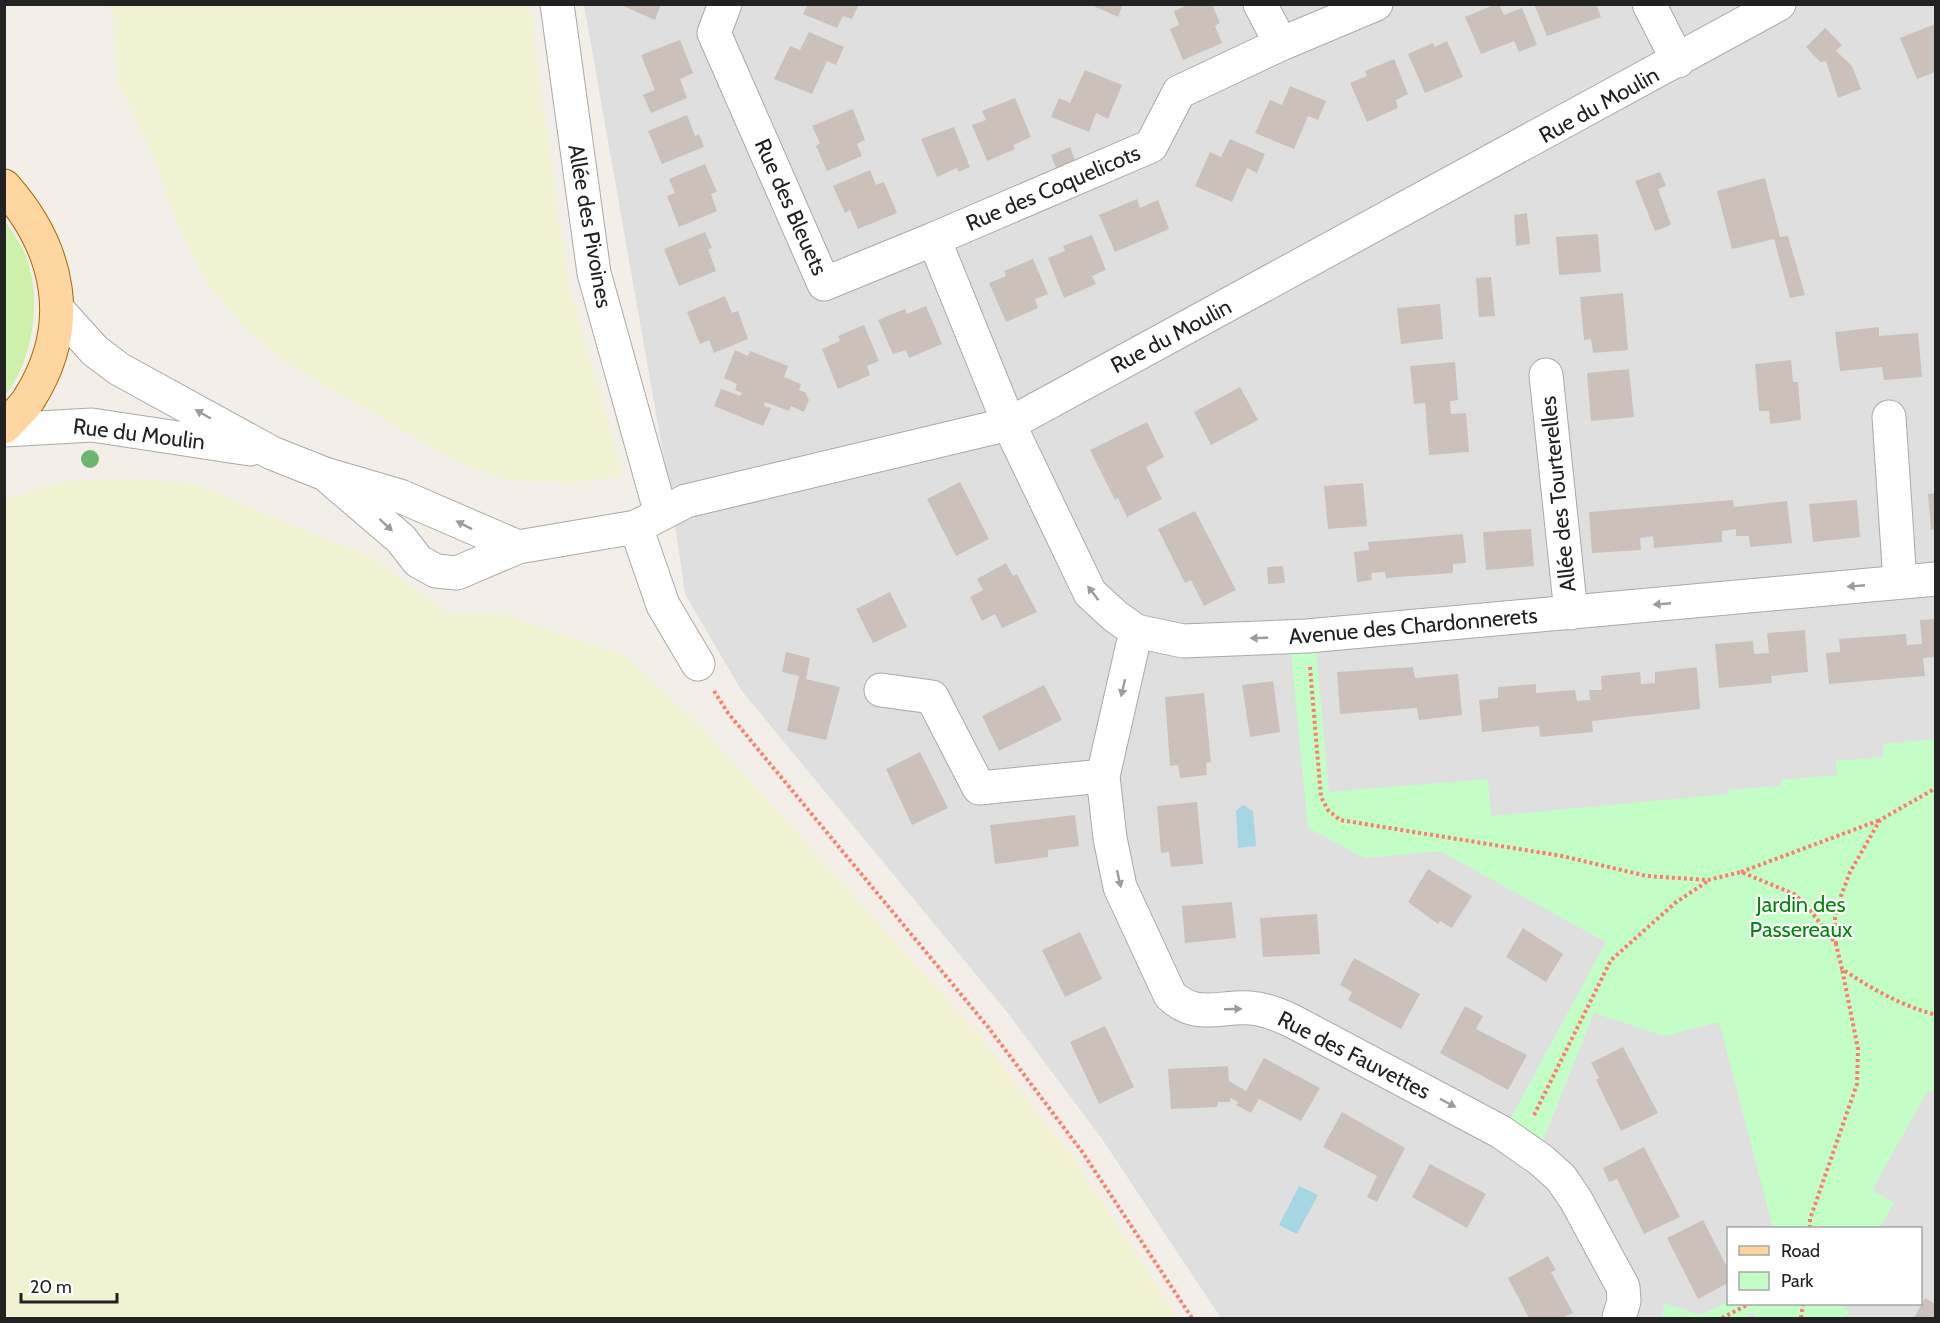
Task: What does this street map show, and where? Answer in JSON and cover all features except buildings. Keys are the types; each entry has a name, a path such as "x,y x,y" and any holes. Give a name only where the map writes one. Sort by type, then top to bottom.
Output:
{"main road":[{"path":"4,186 28,213 44,244 54,278 58,310 49,353 29,399 4,428"}],"street":[{"name":"Allée des Pivoines","path":"557,4 594,273 649,521 663,605 698,664"},
{"name":"Rue des Bleuets","path":"725,4 714,33 824,284 933,239"},
{"path":"1260,4 1281,44"},
{"name":"Rue des Coquelicots","path":"933,239 1151,146 1179,92 1281,44 1376,4"},
{"path":"1649,4 1678,61"},
{"name":"Rue du Moulin","path":"325,474 401,539 418,561 436,571 457,573 518,547 649,521 686,501 1009,424 1779,4"},
{"path":"933,239 1009,424"},
{"name":"Rue du Moulin","path":"58,310 95,351 119,369 272,453 325,474 400,496 518,547"},
{"name":"Allée des Tourterelles","path":"1546,375 1571,613"},
{"path":"1889,417 1900,582"},
{"name":"Avenue des Chardonnerets","path":"1009,424 1090,593 1136,631 1183,641 1307,636 1935,579"},
{"name":"Rue du Moulin","path":"4,428 92,425 272,453"},
{"name":"Rue des Fauvettes","path":"1136,631 1103,776 1110,838 1120,887 1170,995 1183,1007 1200,1010 1250,1008 1273,1012 1501,1132 1519,1144 1561,1178 1576,1200 1623,1287 1624,1301 1619,1318"},
{"path":"881,690 932,697 979,788 1103,776"}],"path":[{"path":"1307,636 1321,796 1328,810 1340,820 1562,856 1647,876 1708,880 1741,872 1880,820 1935,788"},
{"path":"698,664 728,713 988,1027 1083,1152 1192,1318"},
{"path":"1810,1227 1810,1219 1857,1084 1858,1049 1836,944 1835,918 1850,872 1880,820"},
{"path":"1741,872 1794,894 1807,906 1836,944"},
{"path":"1519,1144 1611,960 1676,903 1708,880"},
{"path":"1842,969 1869,989 1913,1009 1935,1015"},
{"path":"1722,1318 1747,1305"}],"shaded area":[{"path":"584,5 1935,5 1935,1318 1221,1318 1102,1139 1007,1012 741,690 685,594 673,510"}],"green space":[{"path":"111,4 529,5 569,288 623,476 569,483 506,480 452,459 292,366 246,329 209,286 177,224 155,160 119,83"},
{"path":"4,220 22,248 30,269 34,306 29,346 15,381 5,395"},
{"path":"129,479 192,483 374,559 449,614 503,614 624,655 704,730 978,1034 1073,1159 1178,1318 5,1318 5,499 69,481"},
{"name":"Jardin des Passereaux","path":"1316,650 1329,792 1488,779 1491,816 1728,794 1728,790 1781,786 1781,780 1837,775 1836,761 1884,757 1883,744 1935,739 1935,1089 1933,1092 1928,1090 1872,1190 1894,1203 1880,1227 1773,1227 1719,1022 1665,1036 1594,1013 1542,1143 1507,1125 1606,942 1440,851 1365,858 1308,828 1291,652"},
{"path":"1727,1302 1727,1305 1840,1305 1850,1311 1845,1318 1756,1318 1753,1313 1742,1318 1662,1318 1664,1303 1700,1315"}],"water":[{"path":"1243,805 1253,811 1256,846 1238,848 1236,811"},
{"path":"1299,1186 1318,1195 1297,1234 1279,1225"}]}
